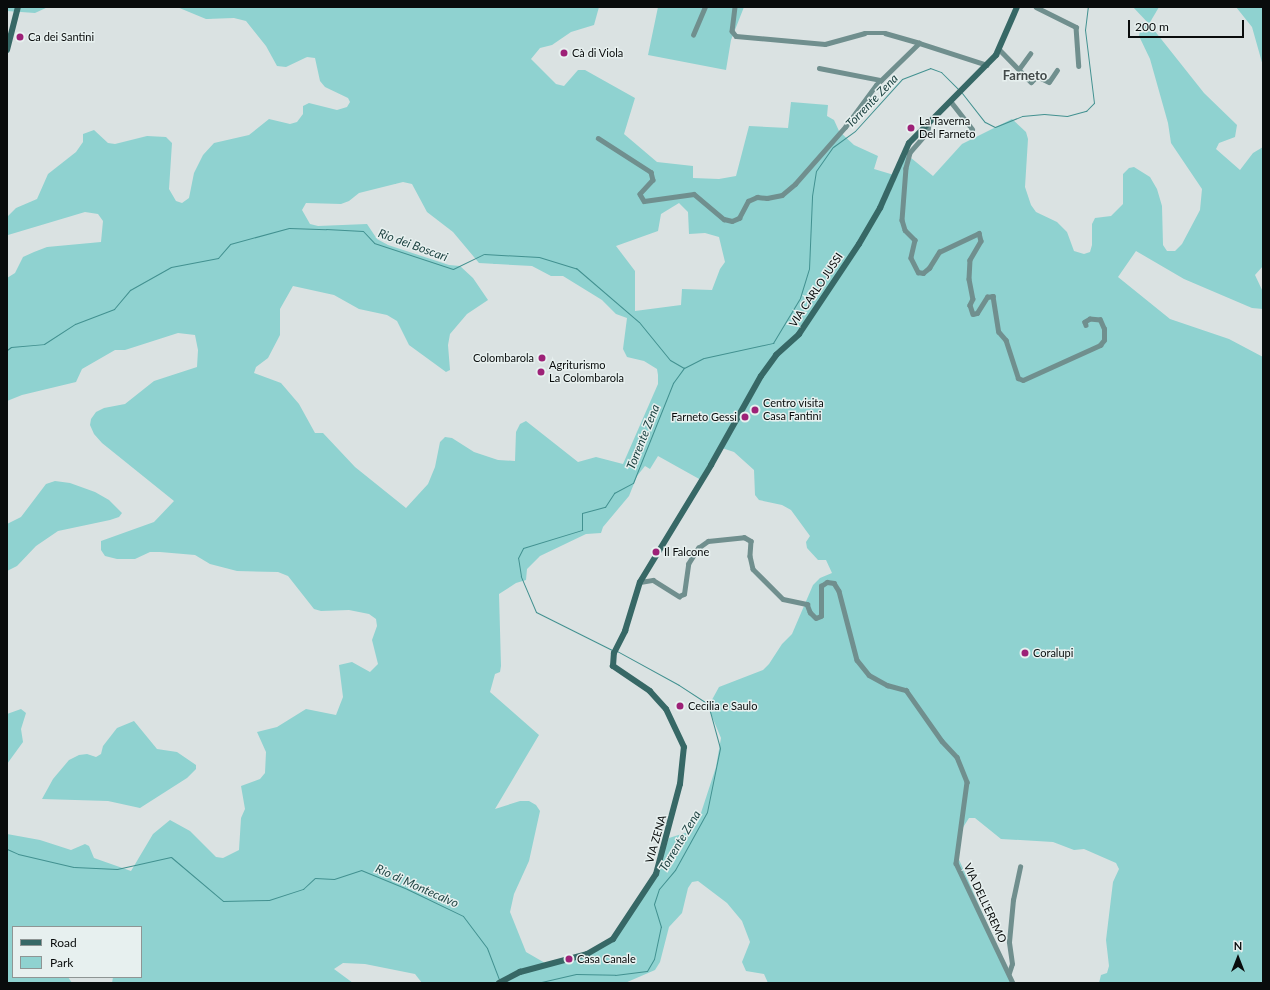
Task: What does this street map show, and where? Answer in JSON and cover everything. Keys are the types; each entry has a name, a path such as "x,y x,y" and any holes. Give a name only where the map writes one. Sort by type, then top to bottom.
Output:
{"street":[{"path":"7,50 18,7"},
{"path":"693,35 705,7"},
{"path":"735,7 732,31 736,36 825,44 864,34 886,33 987,65"},
{"name":"VIA CARLO JUSSI","path":"620,641 640,582 711,465 761,376 776,356 799,334 858,244 880,208 909,143 929,121 954,100 999,50 1017,7"},
{"path":"1036,7 1076,27 1079,66"},
{"path":"598,138 651,172 653,180 640,194 644,201 694,194 724,219 732,221 739,218 748,201 757,197 767,198 782,195 795,184 845,127 881,80 919,43"},
{"path":"999,50 1031,82 1037,76 1049,82 1057,70"},
{"path":"1019,69 1030,54"},
{"path":"819,68 881,80"},
{"path":"954,100 972,130"},
{"path":"929,121 928,132 910,153 906,168 902,220 905,230 915,240 911,258 918,272 924,273 939,252 979,233 981,241 970,260 969,279 973,300 970,305 973,314 977,313 987,297 993,296 999,332 1006,340 1018,378 1023,380 1100,345 1104,340 1104,329 1100,320 1090,319 1085,322 1086,325"},
{"name":"VIA DELL'EREMO","path":"640,582 653,580 679,596 684,594 688,564 698,548 708,541 744,538 751,541 750,556 753,569 783,599 807,604 810,612 816,618 821,616 822,586 827,582 834,583 839,591 857,660 869,675 887,685 906,690 942,741 957,757 967,782 956,863 1009,973"},
{"name":"VIA ZENA","path":"499,983 526,970 587,954 613,938 656,874 679,790 684,747 666,709 650,691 613,666 615,650 620,641"},
{"path":"1013,983 1009,973 1012,964 1009,942 1013,900 1020,867"}],"green space":[{"path":"7,7 48,7 35,13 7,11"},
{"path":"177,7 599,7 594,25 571,32 552,45 540,48 531,59 556,84 564,86 578,70 585,70 635,98 624,134 657,162 693,166 693,178 719,179 736,176 749,126 788,128 791,102 828,105 827,116 834,120 839,131 854,145 878,156 874,169 894,175 905,153 933,176 962,144 1012,119 1026,132 1028,139 1025,187 1031,205 1036,212 1057,222 1067,232 1074,251 1084,254 1090,252 1092,245 1092,224 1095,218 1111,216 1123,204 1123,174 1129,168 1134,167 1150,177 1157,189 1162,206 1163,245 1167,251 1175,251 1182,244 1200,210 1202,189 1171,143 1168,123 1150,59 1139,36 1142,22 1150,25 1204,93 1237,125 1235,137 1219,143 1216,149 1240,170 1253,153 1263,147 1263,266 1255,275 1263,292 1263,309 1252,308 1184,279 1136,251 1118,277 1170,319 1229,339 1263,357 1263,983 1099,983 1101,975 1107,973 1109,966 1106,940 1113,882 1119,869 1116,863 1084,849 1074,850 1053,842 1001,839 975,818 969,818 962,829 957,855 1013,983 768,983 764,974 746,971 742,962 750,942 742,921 727,903 698,881 692,882 688,888 682,913 669,927 660,962 655,970 625,983 422,983 415,974 365,964 343,963 334,969 353,983 112,983 113,978 142,978 142,926 12,926 12,978 69,978 72,983 7,983 7,834 40,840 71,850 85,844 89,846 94,858 131,871 153,834 170,820 190,831 216,857 223,858 239,850 241,818 245,809 241,786 260,779 265,773 266,752 257,732 277,727 306,709 336,715 343,697 339,665 352,662 370,672 378,664 372,640 377,626 376,619 369,614 349,610 321,611 314,609 288,576 278,572 237,571 210,564 195,555 150,552 135,559 117,559 105,556 101,550 101,541 154,522 174,501 102,443 94,434 90,425 91,419 96,412 104,408 125,404 154,381 197,367 198,350 195,335 178,333 125,350 115,350 82,369 76,382 22,395 7,401 7,278 15,273 23,257 47,247 101,242 103,221 98,214 85,212 8,235 7,217 16,208 37,199 48,174 76,152 83,142 83,134 94,130 108,143 115,144 147,136 166,137 172,143 169,189 176,201 182,203 189,198 194,173 203,155 214,143 249,135 269,119 290,124 297,122 303,114 303,106 309,103 337,110 347,107 350,102 348,98 325,87 320,81 315,58 307,57 286,67 277,66 266,46 246,21 234,18 206,19","holes":["403,182 412,184 427,212 453,232 479,263 532,266 551,276 563,276 602,300 616,314 627,318 623,349 627,357 644,361 657,369 658,384 623,464 596,457 578,462 526,421 520,424 516,432 515,461 498,460 474,452 452,438 445,437 440,442 435,467 428,484 406,508 355,467 323,433 315,433 299,404 281,383 254,373 256,367 268,358 280,335 280,309 293,286 334,295 359,309 387,315 397,321 409,345 446,372 450,370 448,345 450,334 467,314 488,300 473,278 460,266 449,265 388,245 377,239 367,224 318,226 310,224 302,210 306,203 341,204 349,201 359,193","679,203 688,212 689,234 705,233 719,237 725,262 720,269 712,290 682,289 681,305 635,311 635,271 616,246 658,231 661,214","722,448 734,452 754,470 755,495 759,500 782,505 791,510 810,536 806,542 807,548 818,560 826,560 832,573 820,578 813,585 792,634 782,644 769,664 763,670 719,687 708,707 721,738 716,767 699,819 688,832 669,838 658,867 613,940 583,954 545,963 526,952 510,912 514,894 529,861 540,811 536,805 529,801 520,801 495,809 539,735 490,692 495,674 500,672 501,666 499,594 516,583 526,580 527,569 540,556 586,534 601,533 603,527 629,496 637,476 645,466 650,469 658,456 701,480"]},
{"path":"658,7 744,7 731,40 726,70 648,55"},
{"path":"1133,7 1159,7 1149,24"},
{"path":"1236,7 1263,7 1263,66 1252,27"},
{"path":"55,481 70,483 95,492 109,500 122,513 119,517 110,520 58,531 36,546 17,566 7,571 7,524 21,517 46,484"},
{"path":"21,709 26,713 21,729 23,742 7,764 7,714"},
{"path":"134,721 157,749 177,752 196,765 196,769 187,778 140,808 108,801 42,799 53,779 69,760 79,755 87,754 96,757 101,754 103,746 117,728"}],"waterway":[{"name":"Torrente Zena","path":"962,93 985,122 995,127 1022,116 1044,114 1067,116 1086,111 1094,103 1085,30 1088,7"},
{"name":"Torrente Zena","path":"612,650 536,612 521,576 518,558 523,548 582,530 582,513 605,507 614,493 633,483 673,383 684,368 704,358 773,343 800,298 809,269 812,196 816,171 833,147 855,131 902,79 930,68 941,72 958,89"},
{"name":"Rio dei Boscari","path":"7,350 11,347 44,344 75,324 114,309 130,290 171,267 218,258 230,244 289,228 363,231 374,243 453,269 484,254 539,257 576,268 639,322 670,360 684,368"},
{"name":"Torrente Zena","path":"537,983 576,974 615,975 647,971 654,959 661,927 654,904 659,889 675,870 707,812 720,748 708,704 679,685 617,651"},
{"name":"Rio di Montecalvo","path":"7,849 18,854 74,867 117,869 171,857 223,901 269,900 303,889 315,878 334,879 361,870 407,889 463,916 487,948 499,979"}],"place":[{"name":"Ca dei Santini","path":"20,37"},
{"name":"Cà di Viola","path":"564,53"},
{"name":"La Taverna Del Farneto","path":"911,128"},
{"name":"Colombarola","path":"542,358"},
{"name":"Agriturismo La Colombarola","path":"541,372"},
{"name":"Centro visita Casa Fantini","path":"755,410"},
{"name":"Farneto Gessi","path":"745,417"},
{"name":"Il Falcone","path":"656,552"},
{"name":"Coralupi","path":"1025,653"},
{"name":"Cecilia e Saulo","path":"680,706"},
{"name":"Casa Canale","path":"569,959"}],"district":[{"name":"Farneto","path":"1025,75"}]}
